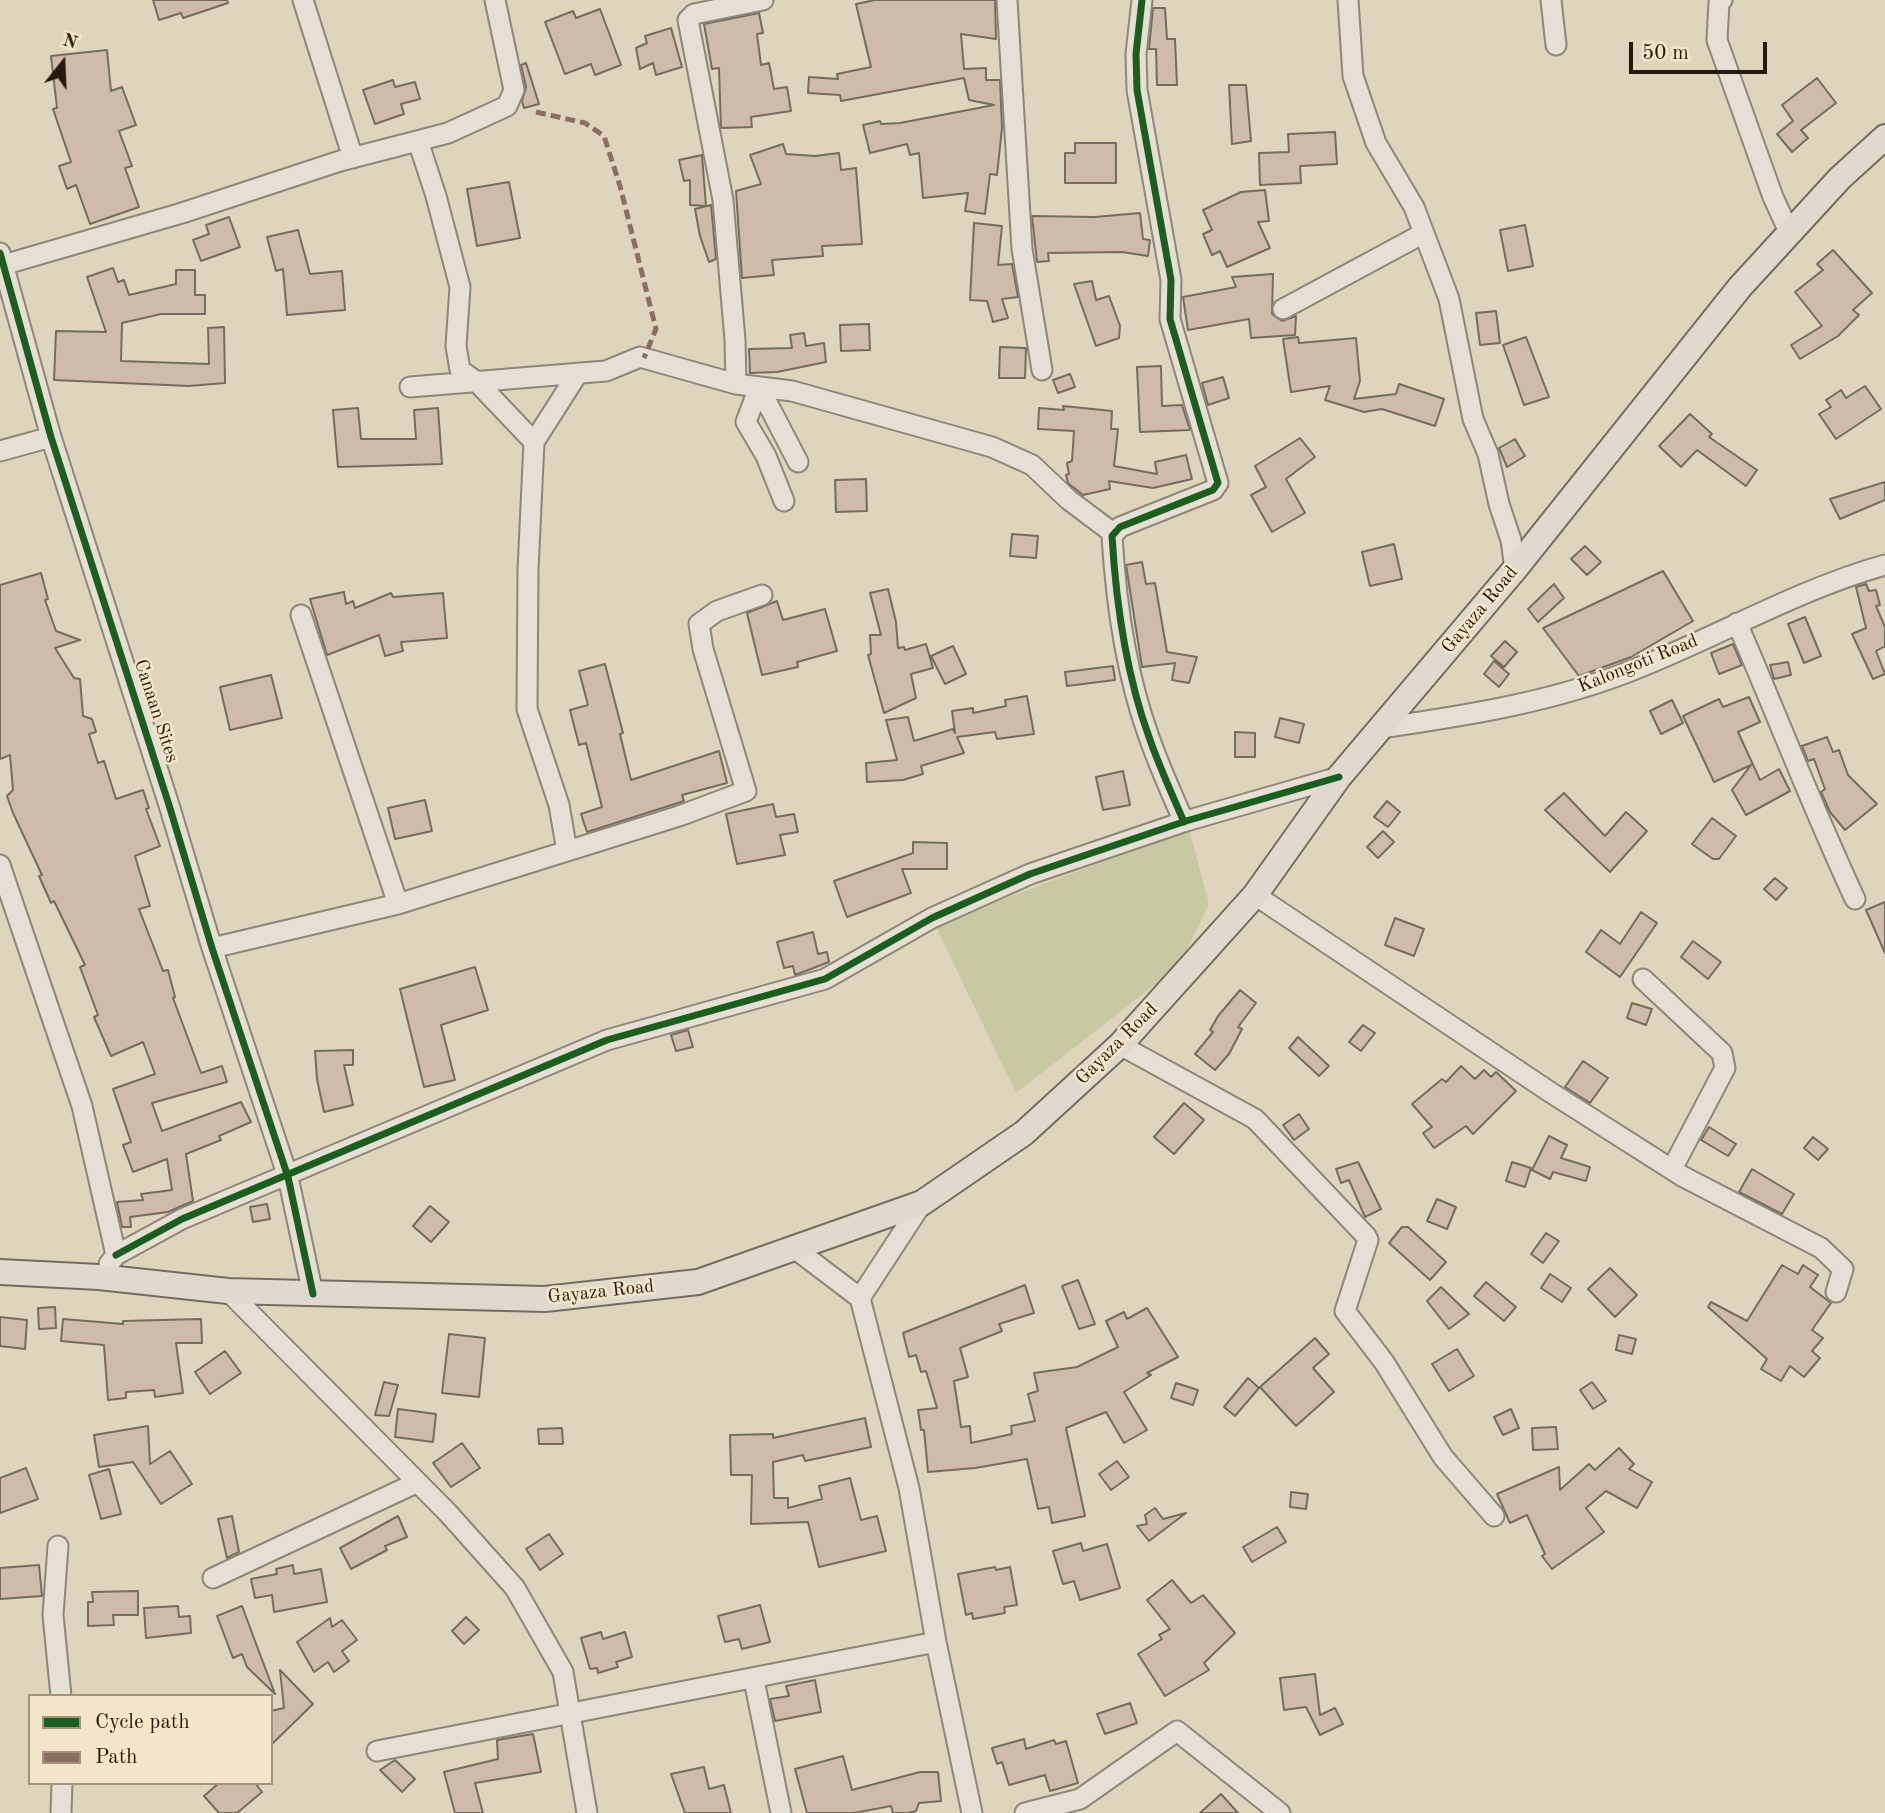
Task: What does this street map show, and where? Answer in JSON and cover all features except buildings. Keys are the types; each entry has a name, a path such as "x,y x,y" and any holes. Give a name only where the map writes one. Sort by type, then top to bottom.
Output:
{"main road":[{"name":"Gayaza Road","path":"0,1272 99,1277 228,1291 545,1299 698,1282 922,1203 1024,1133 1120,1045 1255,895 1339,778 1515,569 1740,287 1840,178 1885,137"}],"street":[{"path":"303,0 353,158"},
{"path":"2,259 182,213 353,158 448,133 507,106 514,90 495,0"},
{"path":"736,384 723,200 688,20 694,14 763,0"},
{"path":"1007,0 1022,249 1042,370"},
{"path":"1113,533 1120,527 1213,490 1218,483 1170,319 1171,280 1137,90 1136,54 1142,0"},
{"path":"1348,0 1353,76 1376,143 1415,207 1449,299 1473,419 1488,454 1499,504 1511,540 1515,569"},
{"path":"1551,0 1556,45"},
{"path":"1722,0 1717,40 1773,197 1790,234"},
{"path":"418,141 460,287 456,346 460,370 477,382 534,442"},
{"path":"1283,309 1424,233"},
{"name":"Canaan Sites","path":"2,259 51,437 169,804 212,948 288,1177 313,1294"},
{"path":"410,387 606,371 638,357 736,384 792,391 992,447 1032,465 1069,500 1113,533"},
{"path":"567,851 559,805 527,709 534,442 578,373"},
{"path":"759,387 798,462"},
{"path":"759,387 746,422 766,456 784,501"},
{"path":"0,451 51,437"},
{"path":"1113,533 1115,588 1129,661 1148,736 1184,822"},
{"name":"Kalongoti Road","path":"1381,728 1546,699 1620,675 1801,595 1885,565"},
{"path":"212,948 398,904 747,791 703,649 699,624 717,611 762,594"},
{"path":"301,615 398,904"},
{"path":"1737,623 1799,764 1822,830 1855,899"},
{"path":"99,1277 116,1255 182,1219 288,1177 607,1040 825,979 932,918 1030,874 1184,822 1339,778"},
{"path":"2,878 82,1106 116,1255"},
{"path":"1255,895 1550,1092 1672,1169 1821,1248 1843,1269 1836,1292"},
{"path":"1643,979 1722,1053 1725,1060 1725,1068 1672,1169"},
{"path":"1120,1045 1255,1119 1366,1236 1367,1243 1345,1311 1384,1362 1443,1457 1494,1516"},
{"path":"859,1298 922,1203"},
{"path":"794,1248 859,1298 909,1488 936,1642 972,1813"},
{"path":"228,1291 416,1483 514,1588 563,1672 587,1813"},
{"path":"213,1578 416,1483"},
{"path":"58,1546 53,1615 61,1694"},
{"path":"377,1751 754,1680 936,1642"},
{"path":"754,1680 781,1813"},
{"path":"1025,1813 1080,1799 1110,1780 1169,1734 1177,1731 1280,1813"},
{"path":"61,1785 61,1813"}],"green space":[{"path":"1189,829 1209,904 1179,966 1016,1093 935,925"}],"marked path":[{"path":"536,112 585,123 604,136 620,186 656,329 644,358"}],"cycle path":[{"path":"1142,0 1136,54 1137,90 1171,280 1170,319 1218,483 1213,490 1120,527 1112,536 1119,612 1134,688 1153,748 1184,822"},
{"path":"0,253 51,437 212,948 288,1177 313,1294"},
{"path":"116,1255 182,1219 607,1040 825,979 932,918 1030,874 1186,821 1339,777"}]}
